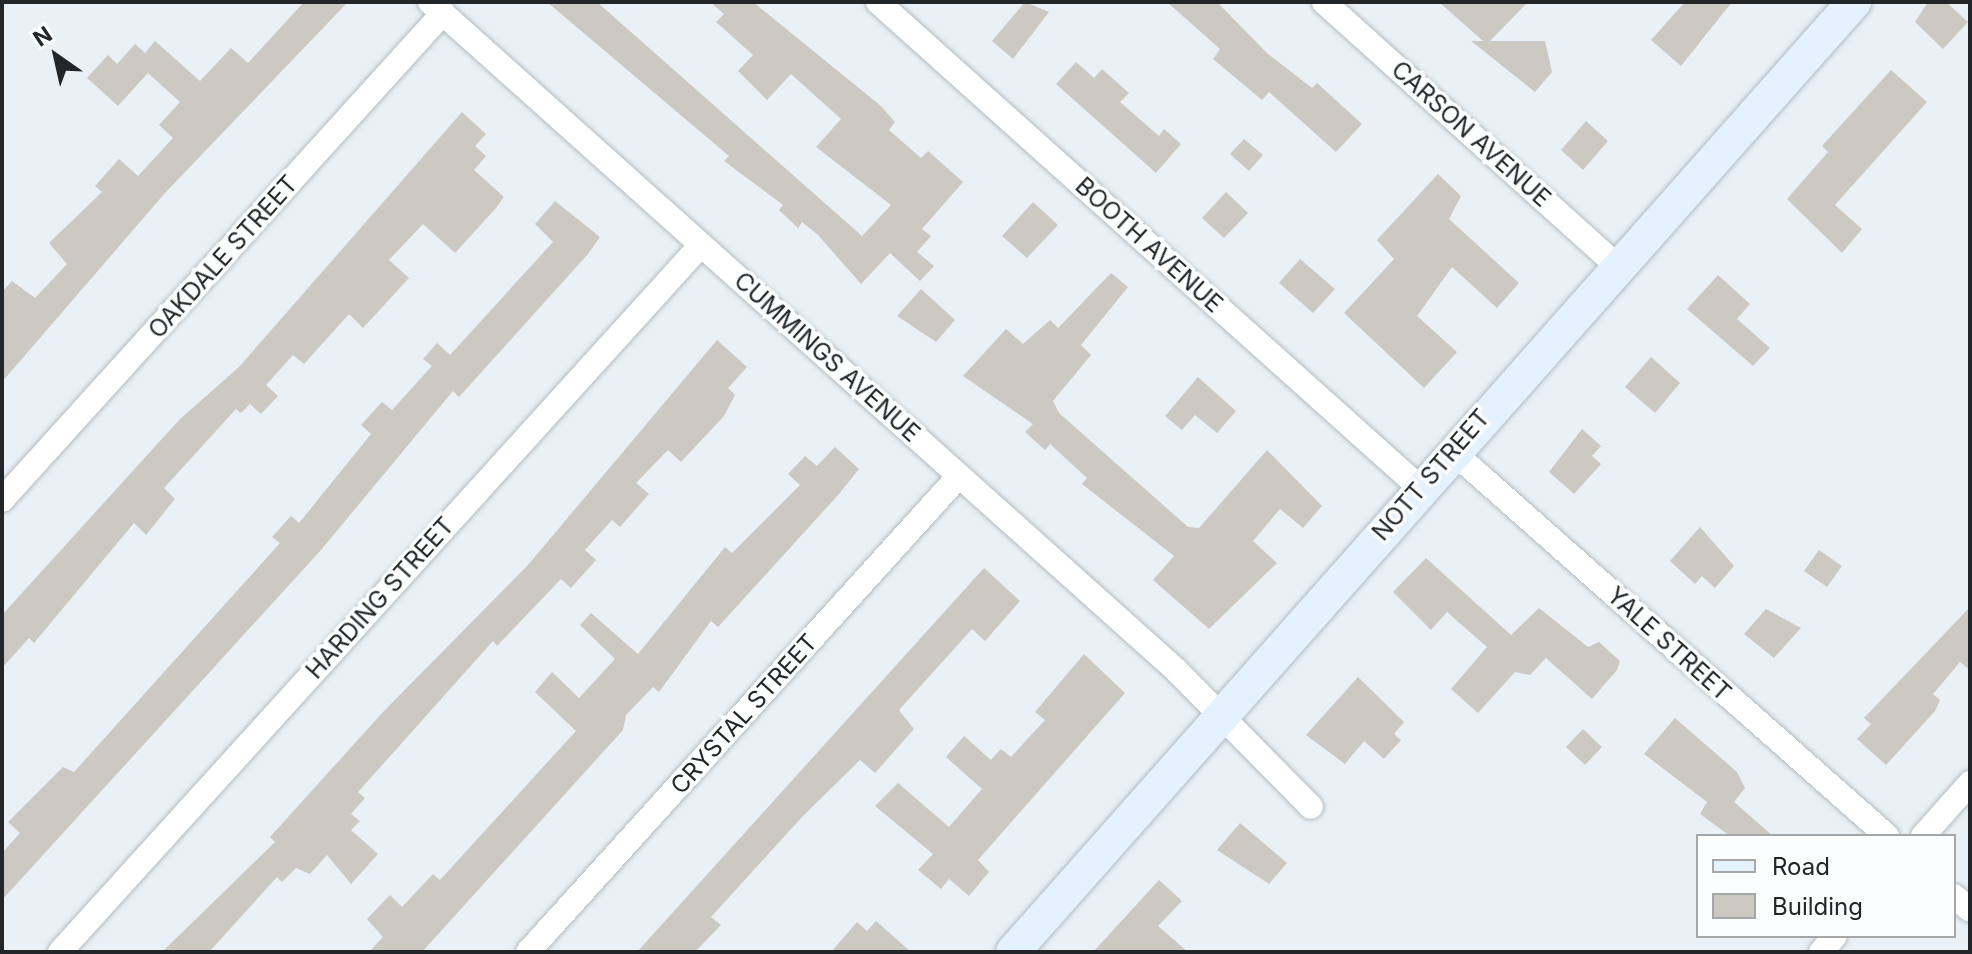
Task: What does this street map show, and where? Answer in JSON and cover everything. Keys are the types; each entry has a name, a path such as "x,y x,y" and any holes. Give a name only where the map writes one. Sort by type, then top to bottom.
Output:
{"street":[{"name":"BOOTH AVENUE","path":"878,2 1420,488"},
{"name":"CARSON AVENUE","path":"1324,2 1617,266"},
{"name":"NOTT STREET","path":"1013,952 1452,451 1854,2"},
{"name":"CUMMINGS AVENUE","path":"437,8 959,476 1219,716 1311,807"},
{"name":"OAKDALE STREET","path":"2,500 437,8"},
{"name":"HARDING STREET","path":"60,952 701,245"},
{"name":"YALE STREET","path":"1452,451 1885,834"},
{"name":"CRYSTAL STREET","path":"528,952 959,476"},
{"path":"1925,834 1970,783"}],"building":[{"path":"304,2 348,2 165,193 2,382 2,292 12,281 35,298 67,264 49,243 102,192 95,186 119,159 138,176 173,138 159,125 180,102 148,73 118,106 87,78 108,55 117,64 135,44 145,53 155,41 200,81 231,48 248,63"},
{"path":"547,2 597,2 862,236 891,205 816,147 841,119 791,74 767,100 738,71 753,55 716,22 724,14 710,2 753,2 881,106 895,122 889,130 921,158 928,151 963,182 922,229 931,236 917,252 934,266 920,281 890,253 861,284 818,235 802,222 798,228 779,210 783,205 724,161 729,156"},
{"path":"1025,2 1049,12 1013,59 992,41"},
{"path":"1167,2 1217,2 1268,54 1312,88 1317,83 1362,124 1336,152 1269,92 1262,100 1213,59 1220,49"},
{"path":"1439,2 1528,2 1490,41 1545,41 1552,72 1535,92 1471,41 1483,41"},
{"path":"1685,2 1732,2 1681,66 1651,40"},
{"path":"1928,2 1946,2 1968,22 1943,49 1915,22"},
{"path":"1076,62 1094,78 1102,69 1129,93 1120,102 1159,136 1164,129 1181,144 1156,173 1056,84"},
{"path":"1891,70 1927,102 1835,205 1862,229 1842,253 1787,199 1828,152 1822,146"},
{"path":"462,112 486,134 475,146 486,156 474,170 504,197 496,208 455,253 423,224 389,260 409,278 363,328 349,314 304,364 293,355 266,385 278,396 261,414 250,404 241,413 236,409 164,488 175,499 146,535 134,523 34,643 29,638 2,668 2,615 179,420 239,367"},
{"path":"1586,121 1608,141 1583,170 1561,150"},
{"path":"1244,139 1263,155 1249,171 1230,154"},
{"path":"1438,174 1461,196 1449,219 1519,283 1497,308 1452,267 1417,316 1457,352 1424,388 1344,313 1394,259 1377,240"},
{"path":"1226,192 1248,213 1224,238 1202,218"},
{"path":"555,201 600,237 588,254 459,397 453,391 321,550 2,900 2,853 20,833 8,822 63,767 74,772 280,543 272,537 291,516 299,523 371,434 361,425 382,402 392,410 432,366 423,359 437,343 450,355 553,242 535,224"},
{"path":"1033,202 1058,225 1027,258 1002,236"},
{"path":"1300,259 1335,289 1313,313 1279,283"},
{"path":"1111,273 1128,287 1081,345 1091,355 1053,401 1059,413 1188,527 1199,528 1267,450 1322,506 1303,528 1280,509 1253,541 1277,563 1209,629 1153,580 1174,556 1082,484 1087,478 1050,444 1045,450 1025,432 1033,424 963,376 1006,329 1023,344 1050,320 1058,328"},
{"path":"1718,275 1750,304 1737,319 1770,348 1753,366 1687,309"},
{"path":"921,289 955,320 936,342 897,316"},
{"path":"717,340 747,367 728,388 735,395 724,416 681,462 668,450 636,483 649,494 620,527 612,520 585,550 596,560 571,588 561,579 497,646 493,641 358,792 365,798 351,814 360,821 351,830 378,854 351,884 327,855 310,874 296,868 282,882 277,877 209,952 162,952 275,842 270,837 383,712 528,565"},
{"path":"1651,357 1680,383 1655,413 1625,387"},
{"path":"1198,377 1236,411 1217,433 1195,415 1182,430 1165,416"},
{"path":"1582,429 1601,446 1592,456 1601,464 1574,494 1549,472"},
{"path":"835,447 859,469 839,494 718,627 711,621 659,692 653,687 626,715 623,730 422,952 369,952 383,937 367,919 390,895 402,907 433,874 440,880 576,731 535,692 552,672 579,698 615,659 580,625 591,613 638,654 725,547 732,553 800,485 788,474 805,456 817,466"},
{"path":"1700,527 1734,566 1715,588 1702,576 1695,584 1670,561"},
{"path":"1819,550 1842,566 1827,587 1804,571"},
{"path":"1426,558 1511,635 1539,608 1588,647 1599,642 1620,661 1617,670 1592,699 1546,658 1530,675 1515,672 1478,713 1451,689 1487,647 1447,612 1431,630 1393,592"},
{"path":"984,568 1020,601 985,641 972,629 899,710 914,729 875,773 860,760 802,817 711,917 721,925 695,952 637,952"},
{"path":"1970,607 1970,670 1960,662 1933,694 1940,700 1935,711 1886,765 1857,739 1871,724 1864,718"},
{"path":"1766,609 1801,628 1774,658 1744,634"},
{"path":"1084,654 1125,693 978,860 989,872 969,896 949,879 941,889 918,870 933,854 875,806 898,783 949,827 982,789 946,757 964,736 991,760 1001,749 1011,757 1045,720 1035,712"},
{"path":"1358,677 1404,722 1394,734 1401,740 1384,759 1364,741 1345,764 1306,735"},
{"path":"1675,718 1737,772 1745,788 1734,802 1771,834 1727,834 1700,814 1707,802 1644,754"},
{"path":"1583,729 1602,747 1585,765 1566,747"},
{"path":"1240,823 1287,863 1269,884 1217,850"},
{"path":"1159,880 1182,901 1158,926 1188,952 1093,952"},
{"path":"876,921 911,952 831,952 857,922 867,931"}]}
